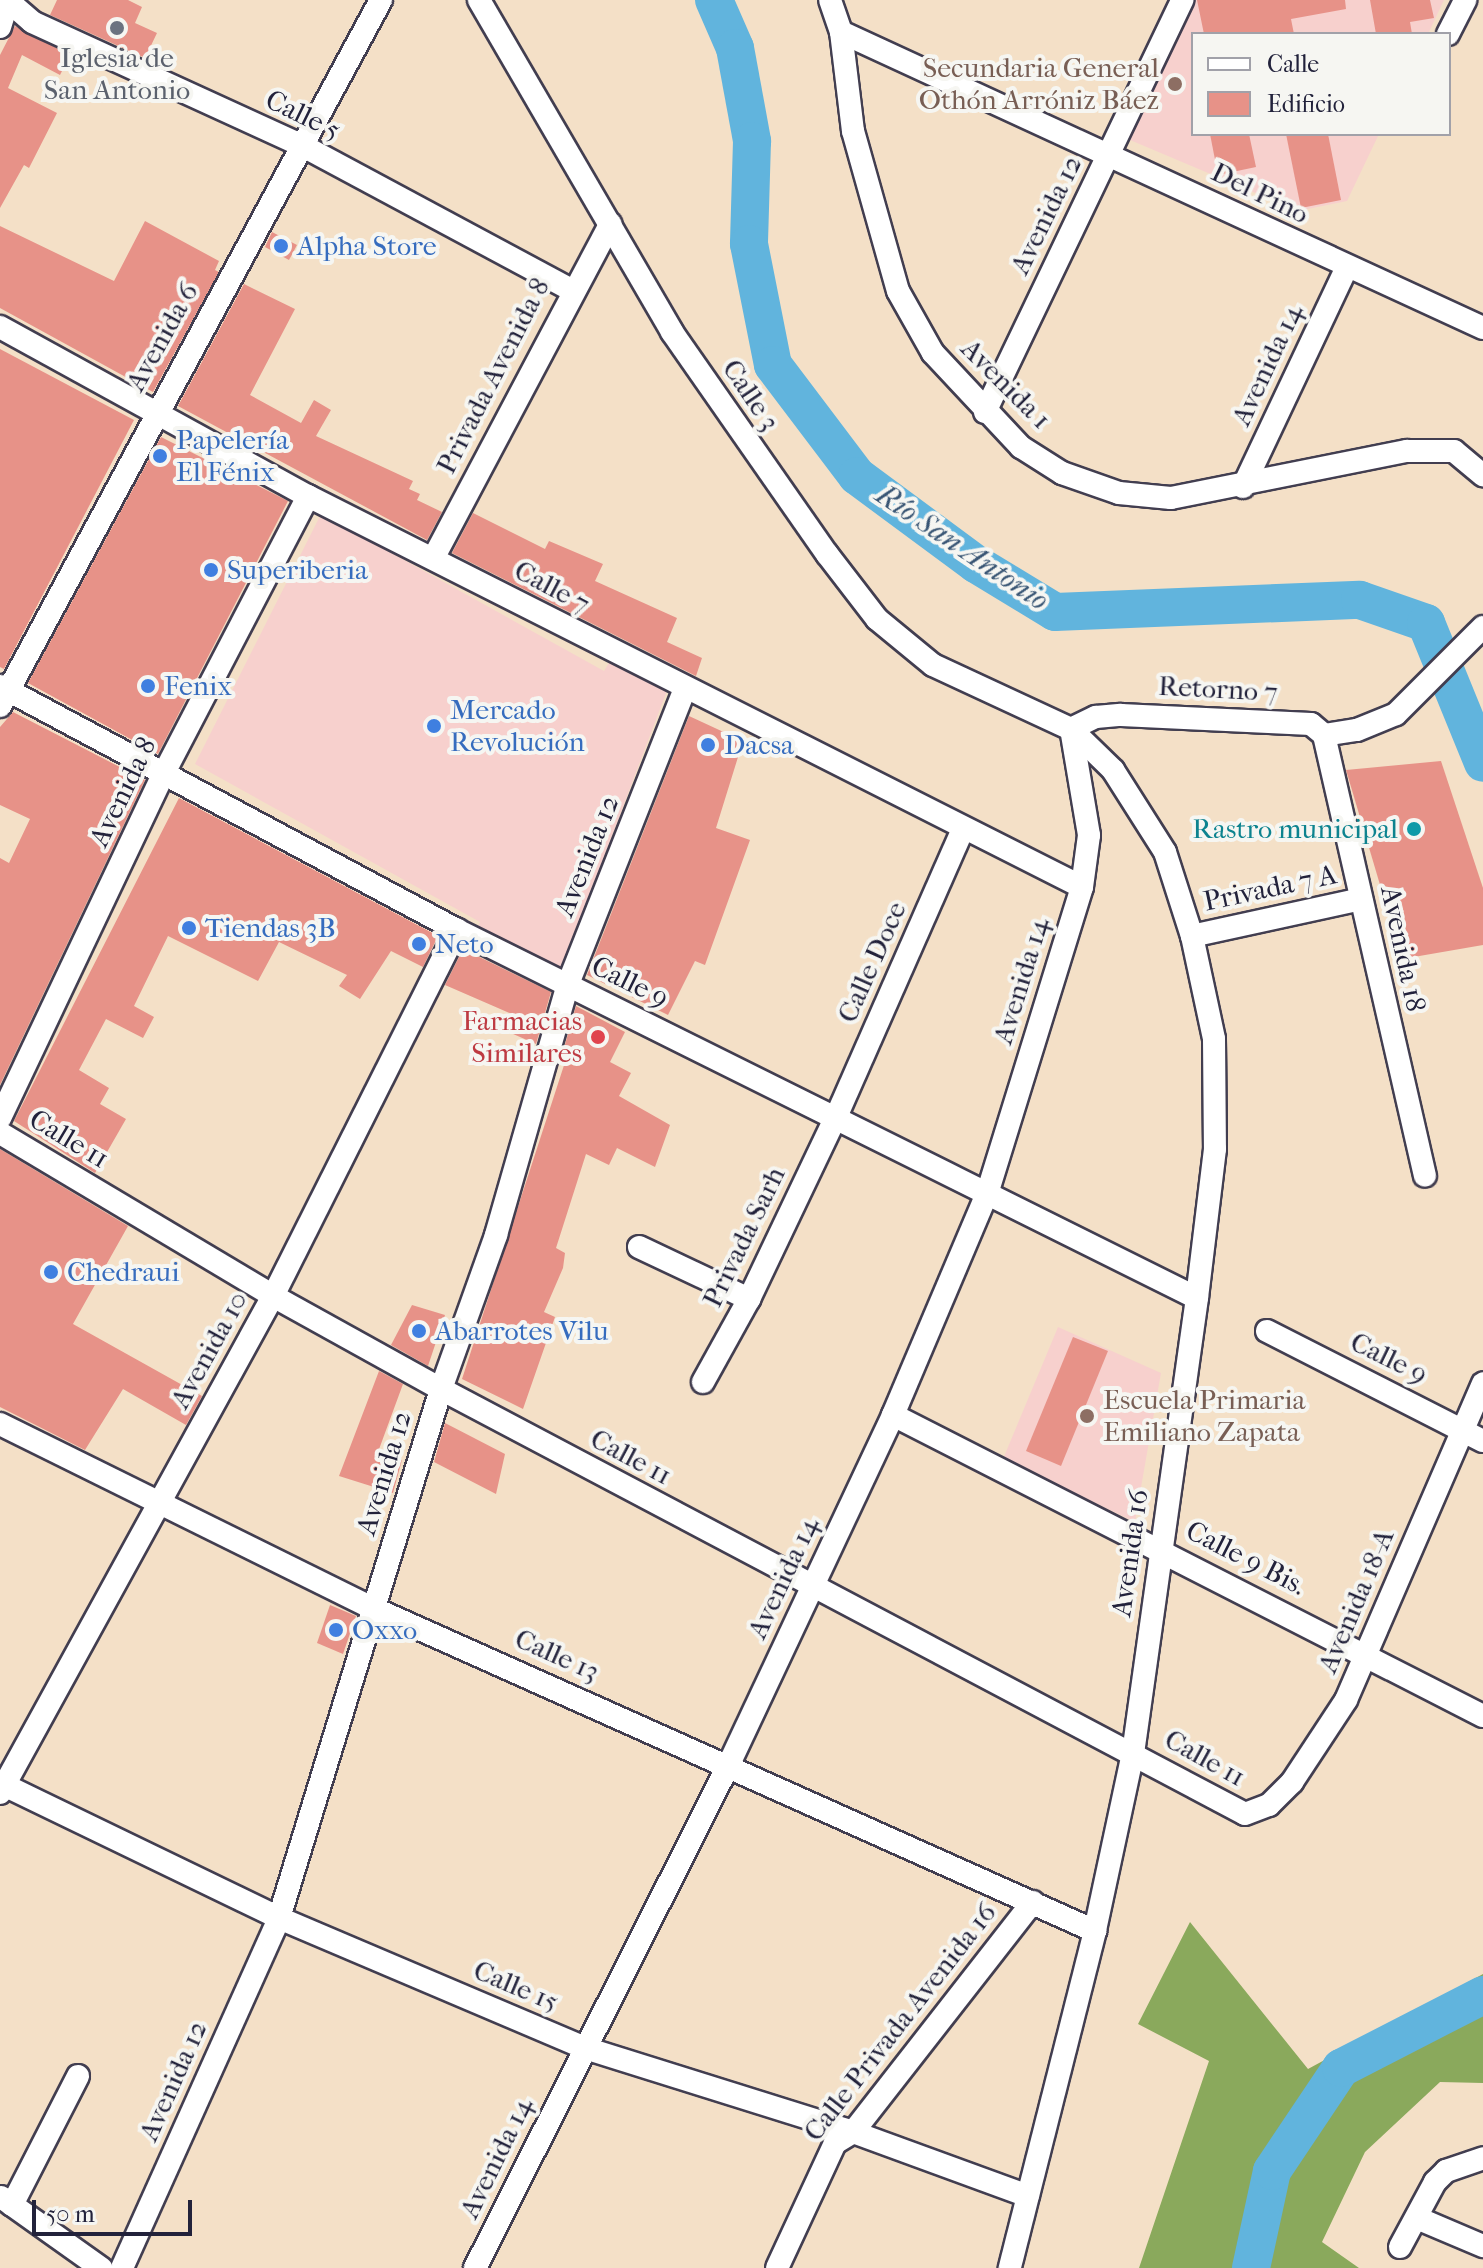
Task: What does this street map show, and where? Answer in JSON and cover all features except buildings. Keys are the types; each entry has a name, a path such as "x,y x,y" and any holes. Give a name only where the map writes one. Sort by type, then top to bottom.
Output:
{"street":[{"name":"Avenida 6","path":"2,694 381,0"},
{"name":"Calle 3","path":"479,0 672,332 752,450 877,619 933,665 1071,729"},
{"name":"Avenida 1","path":"830,0 841,32 853,131 898,291 933,353 1021,447 1062,473 1119,493 1171,498 1243,487 1407,451 1454,451 1483,475"},
{"name":"Avenida 12","path":"985,412 1182,0"},
{"path":"1449,32 1465,0"},
{"name":"Calle 5","path":"8,2 32,22 303,146 571,290"},
{"path":"0,27 8,2"},
{"name":"Del Pino","path":"841,32 1110,152 1346,269 1483,328"},
{"name":"Privada Avenida 8","path":"434,557 571,290 610,224"},
{"name":"Avenida 14","path":"1243,487 1346,269"},
{"name":"Calle 7","path":"0,327 156,409 308,496 434,557 962,831 1082,887"},
{"name":"Avenida 8","path":"0,1118 164,773 308,496"},
{"name":"Retorno 7","path":"1071,729 1096,717 1121,715 1311,724 1324,735 1357,730 1396,714 1483,627"},
{"name":"Avenida 12","path":"122,2268 279,1918 441,1389 496,1235 568,984 685,688"},
{"name":"Calle 9","path":"2,694 164,773 457,930 1197,1298"},
{"path":"1071,729 1089,835 1082,887"},
{"name":"Avenida 16","path":"1010,2268 1095,1931 1133,1753 1215,1149 1214,1039 1192,936 1165,852 1143,810 1113,770 1071,729"},
{"name":"Avenida 18","path":"1324,735 1425,1176"},
{"name":"Calle Doce","path":"836,1117 962,831"},
{"name":"Avenida 14","path":"475,2268 729,1764 893,1415 987,1194 1082,887"},
{"name":"Privada 7 A","path":"1192,936 1361,899"},
{"name":"Avenida 10","path":"1,1787 273,1296 457,930"},
{"name":"Privada Sarh","path":"703,1382 749,1299 836,1117"},
{"name":"Calle 11","path":"0,1133 273,1296 441,1389 811,1588 1245,1814"},
{"path":"639,1247 749,1299"},
{"name":"Calle 9","path":"1267,1331 1473,1435"},
{"name":"Avenida 18-A","path":"1245,1814 1269,1805 1309,1760 1367,1655 1473,1435 1483,1383"},
{"name":"Calle 9 Bis.","path":"893,1415 1161,1548 1483,1716"},
{"name":"Calle 13","path":"0,1424 375,1609 729,1764 1095,1931"},
{"name":"Calle 15","path":"1,1787 279,1918 585,2048 853,2132 1028,2196"},
{"name":"Calle Privada Avenida 16","path":"777,2268 835,2143 853,2132 1033,1902"},
{"path":"78,2076 6,2201 101,2268"},
{"path":"1400,2247 1446,2171 1483,2158"},
{"path":"1417,2218 1483,2246"}],"shaded area":[{"name":"Secundaria General Othón Arróniz Báez","path":"1195,0 1444,0 1429,32 1191,32 1191,136 1378,136 1347,201 1298,211 1130,140"},
{"name":"Mercado Revolución","path":"321,514 604,671 612,658 668,688 560,973 476,932 480,922 195,764"},
{"name":"Escuela Primaria Emiliano Zapata","path":"1058,1327 1161,1373 1135,1522 1003,1459"}],"green space":[{"path":"1190,1922 1308,2069 1483,1974 1483,2083 1440,2082 1365,2152 1322,2242 1359,2268 1139,2268 1209,2061 1138,2024"}],"waterway":[{"name":"Río San Antonio","path":"714,0 735,48 752,141 749,244 773,365 857,476 976,564 1055,612 1360,600 1426,623 1483,763"},
{"name":"Río San Antonio","path":"1251,2268 1272,2171 1341,2068 1483,1995"}],"place":[{"name":"Iglesia de San Antonio","path":"117,28"},
{"name":"Secundaria General Othón Arróniz Báez","path":"1175,84"},
{"name":"Alpha Store","path":"281,246"},
{"name":"Papelería El Fénix","path":"160,456"},
{"name":"Superiberia","path":"211,570"},
{"name":"Fenix","path":"148,686"},
{"name":"Mercado Revolución","path":"434,726"},
{"name":"Dacsa","path":"708,745"},
{"name":"Rastro municipal","path":"1414,829"},
{"name":"Tiendas 3B","path":"189,928"},
{"name":"Neto","path":"419,944"},
{"name":"Farmacias Similares","path":"598,1037"},
{"name":"Chedraui","path":"51,1272"},
{"name":"Abarrotes Vilu","path":"419,1331"},
{"name":"Escuela Primaria Emiliano Zapata","path":"1087,1416"},
{"name":"Oxxo","path":"336,1630"}]}
